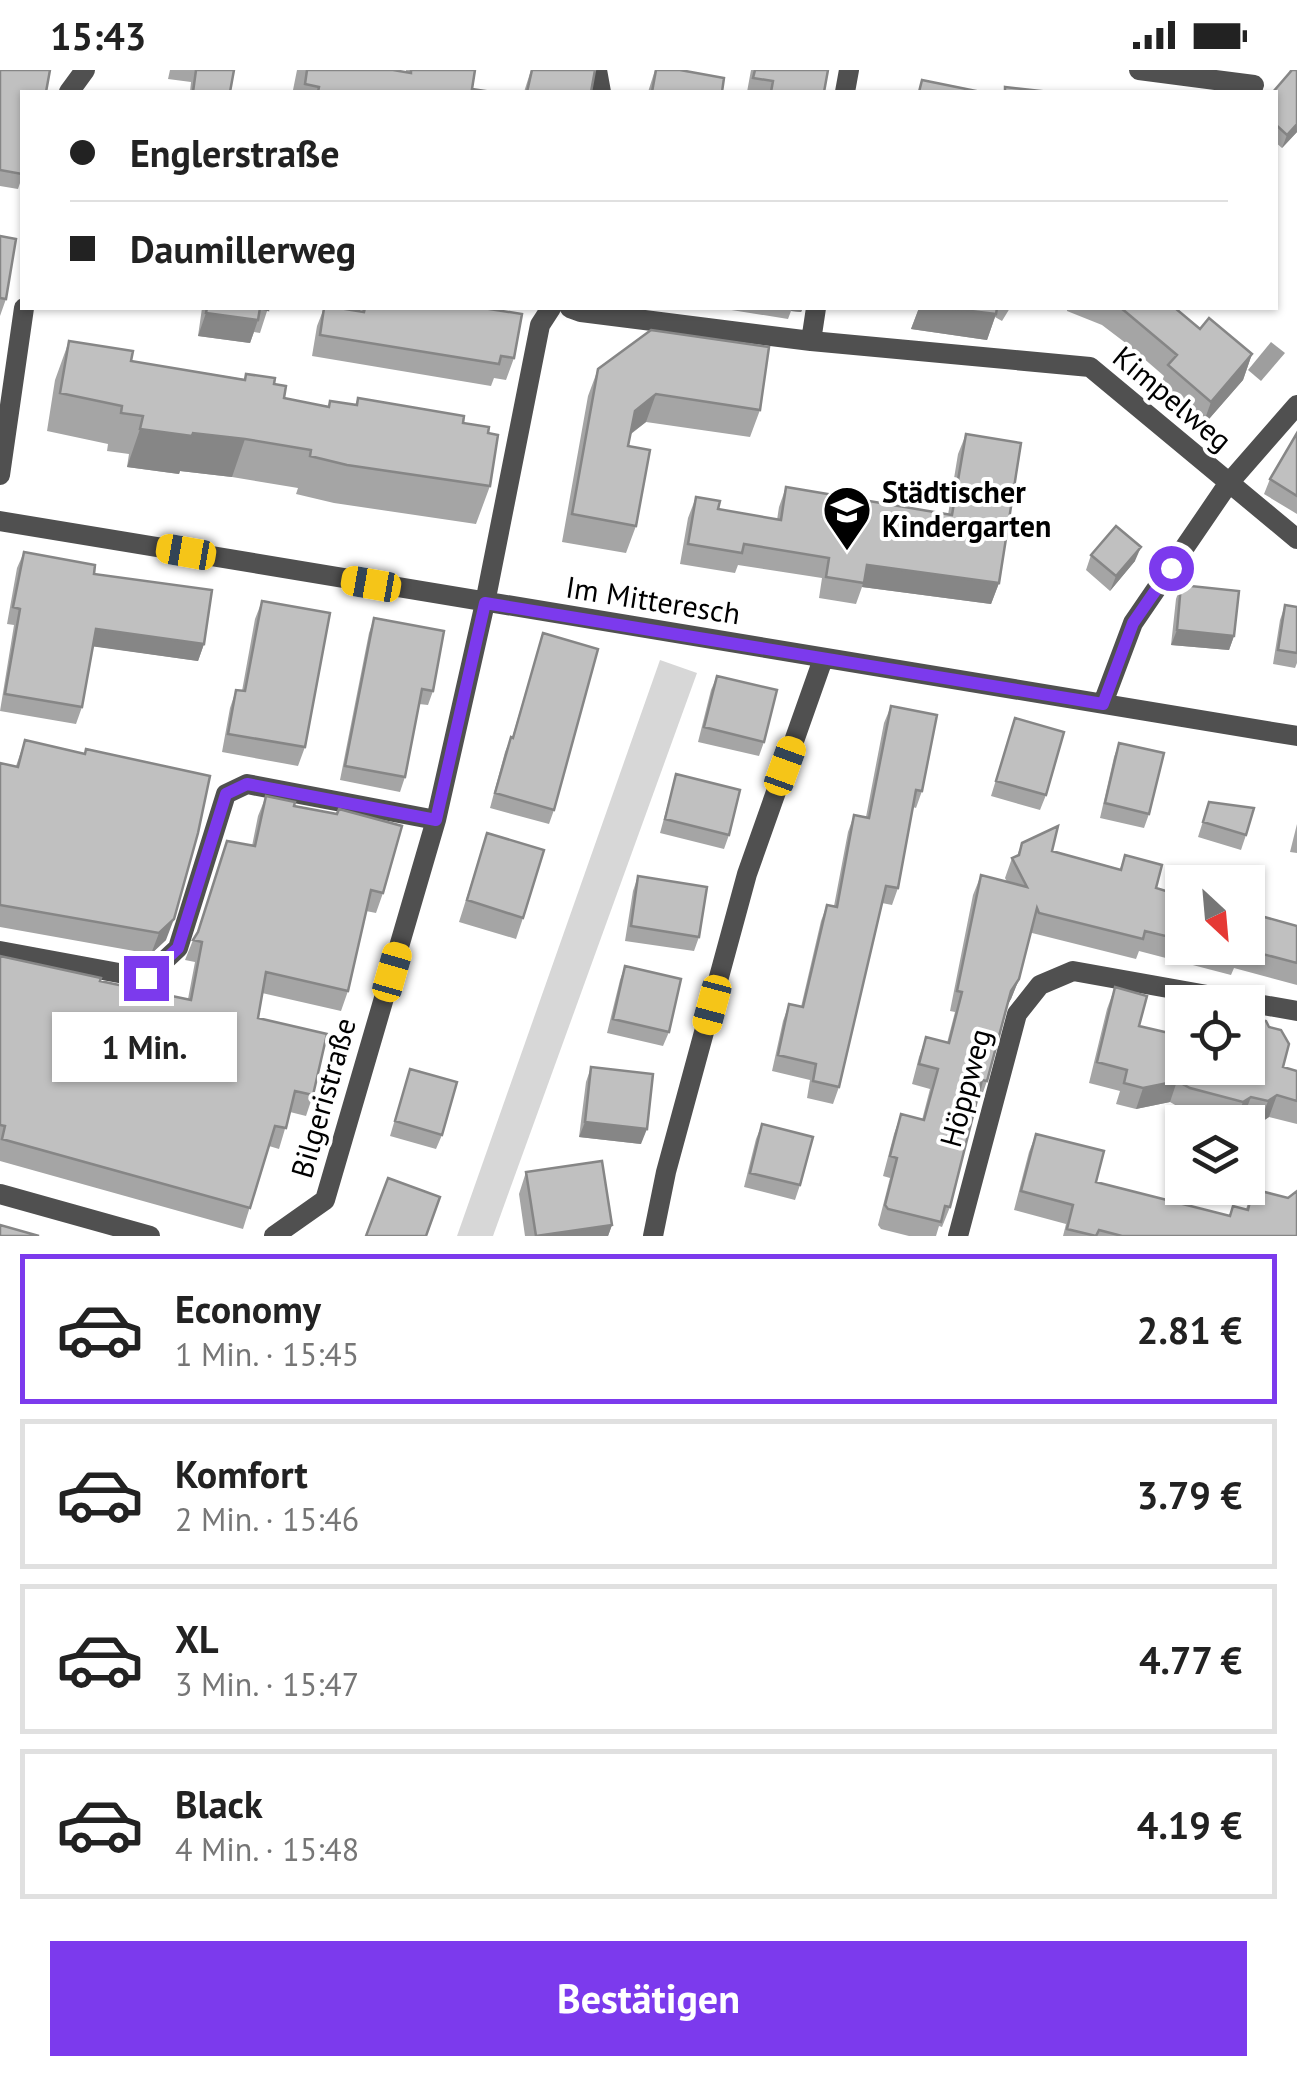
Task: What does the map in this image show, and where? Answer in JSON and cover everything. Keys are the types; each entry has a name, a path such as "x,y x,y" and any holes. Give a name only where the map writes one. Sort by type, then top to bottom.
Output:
{"street":[{"path":"1140,70 1254,84"},
{"path":"0,476 24,310"},
{"name":"Bilgeristraße","path":"274,1236 325,1200 436,820 485,603 540,324 550,310"},
{"name":"Kimpelweg","path":"575,310 811,341 1090,367 1297,539"},
{"path":"811,341 816,310"},
{"path":"1103,704 1133,623 1228,484 1297,405"},
{"name":"Im Mitteresch","path":"0,520 1297,736"},
{"path":"653,1236 666,1172 748,874 823,659"},
{"path":"0,952 146,978 178,948 226,794 247,784 436,820"},
{"name":"Höppweg","path":"958,1236 1017,1014 1040,985 1073,970 1297,1011"},
{"path":"0,1194 150,1236"}],"shaded area":[{"path":"1271,342 1285,353 1261,381 1248,370"},
{"path":"660,660 697,673 493,1236 457,1236"}],"building":[{"path":"0,70 50,70 46,90 20,90 20,174 0,170"},
{"path":"196,70 234,70 230,90 193,90"},
{"path":"307,70 475,70 472,89 479,90 318,90 305,84"},
{"path":"532,70 595,70 591,90 527,90"},
{"path":"656,70 724,78 722,90 652,90"},
{"path":"755,70 828,70 824,90 771,90 773,81 753,78"},
{"path":"1292,70 1297,70 1297,124 1287,135 1278,127 1278,90 1275,90"},
{"path":"922,80 971,90 920,90"},
{"path":"0,236 16,239 6,299 0,298"},
{"path":"207,310 260,310 258,320 206,313"},
{"path":"324,310 496,310 522,314 514,358 501,356 499,364 320,335"},
{"path":"963,310 997,310 996,314"},
{"path":"1123,310 1177,310 1200,329 1209,318 1252,354 1211,402 1168,365 1177,355"},
{"path":"651,330 769,347 760,410 656,394 635,411 628,446 650,450 636,526 572,514 598,369"},
{"path":"69,341 133,351 131,361 245,380 246,374 275,378 274,384 286,386 284,398 329,407 330,401 357,405 358,398 464,416 463,423 489,427 488,433 498,435 490,486 347,465 310,456 311,450 245,439 140,429 143,416 121,413 122,406 60,393"},
{"path":"1297,433 1297,496 1270,479"},
{"path":"966,434 1021,443 999,583 867,565 864,583 826,577 829,558 744,544 742,553 688,544 696,497 720,501 718,509 781,520 786,487 952,515"},
{"path":"1116,526 1141,547 1116,576 1091,555"},
{"path":"24,552 95,565 94,574 212,590 204,644 96,629 82,707 5,694 20,609 13,607"},
{"path":"1181,585 1239,591 1234,636 1177,630"},
{"path":"262,601 330,613 305,747 228,734 236,690 245,691"},
{"path":"1285,605 1297,607 1297,653 1278,650"},
{"path":"374,618 444,631 433,691 422,689 405,777 345,766"},
{"path":"543,633 598,649 554,810 495,793"},
{"path":"717,676 777,690 764,742 704,727"},
{"path":"891,706 937,715 922,791 916,790 898,888 886,886 839,1087 813,1081 816,1064 778,1055 789,1004 803,1007 827,905 837,907 854,815 869,818"},
{"path":"1015,718 1064,732 1046,795 996,781"},
{"path":"25,740 210,776 174,919 159,933 0,905 0,763 18,767"},
{"path":"1119,743 1164,753 1149,814 1105,803"},
{"path":"676,774 740,790 729,835 665,819"},
{"path":"266,796 295,802 294,806 337,814 339,809 402,826 383,893 371,890 348,991 266,972 258,1018 327,1034 313,1095 295,1091 286,1128 275,1126 250,1208 2,1139 5,1126 0,1125 0,956 191,1000 202,942 193,940 227,841 255,846"},
{"path":"1209,802 1254,808 1246,835 1203,822"},
{"path":"1058,826 1052,851 1121,870 1125,855 1162,865 1156,888 1165,891 1165,936 1145,931 1143,939 1039,913 1037,908 987,1081 982,1080 950,1207 945,1206 941,1222 888,1209 885,1205 897,1158 890,1156 901,1114 924,1120 938,1069 919,1064 926,1037 949,1043 962,992 957,991 981,875 1027,887 1012,858 1019,855 1022,843"},
{"path":"487,833 544,850 523,918 467,900"},
{"path":"638,876 707,887 699,937 631,926"},
{"path":"1265,917 1297,926 1297,963 1265,955"},
{"path":"625,966 681,979 669,1032 613,1019"},
{"path":"1115,987 1147,996 1139,1026 1165,1032 1165,1083 1143,1088 1124,1083 1127,1070 1097,1062"},
{"path":"1265,1021 1269,1027 1281,1030 1289,1044 1283,1067 1297,1071 1297,1101 1277,1095 1268,1101 1251,1097 1243,1102 1184,1085 1265,1085"},
{"path":"591,1067 653,1074 647,1129 585,1122"},
{"path":"410,1069 457,1082 442,1135 395,1121"},
{"path":"762,1124 813,1137 800,1185 750,1173"},
{"path":"1036,1134 1104,1151 1096,1182 1165,1200 1165,1205 1187,1205 1230,1216 1233,1206 1248,1210 1249,1205 1265,1205 1265,1192 1288,1198 1297,1191 1297,1236 1122,1236 1099,1230 1096,1236 1067,1229 1073,1205 1021,1191"},
{"path":"602,1161 612,1225 536,1236 526,1172"},
{"path":"388,1178 440,1197 426,1236 366,1236"},
{"path":"0,1225 39,1236 0,1236"}],"place":[{"name":"Städtischer Kindergarten","path":"847,552"}],"route":[{"path":"146,978 178,948 226,794 247,784 436,820 485,603 1103,704 1133,623 1171,568"}]}
